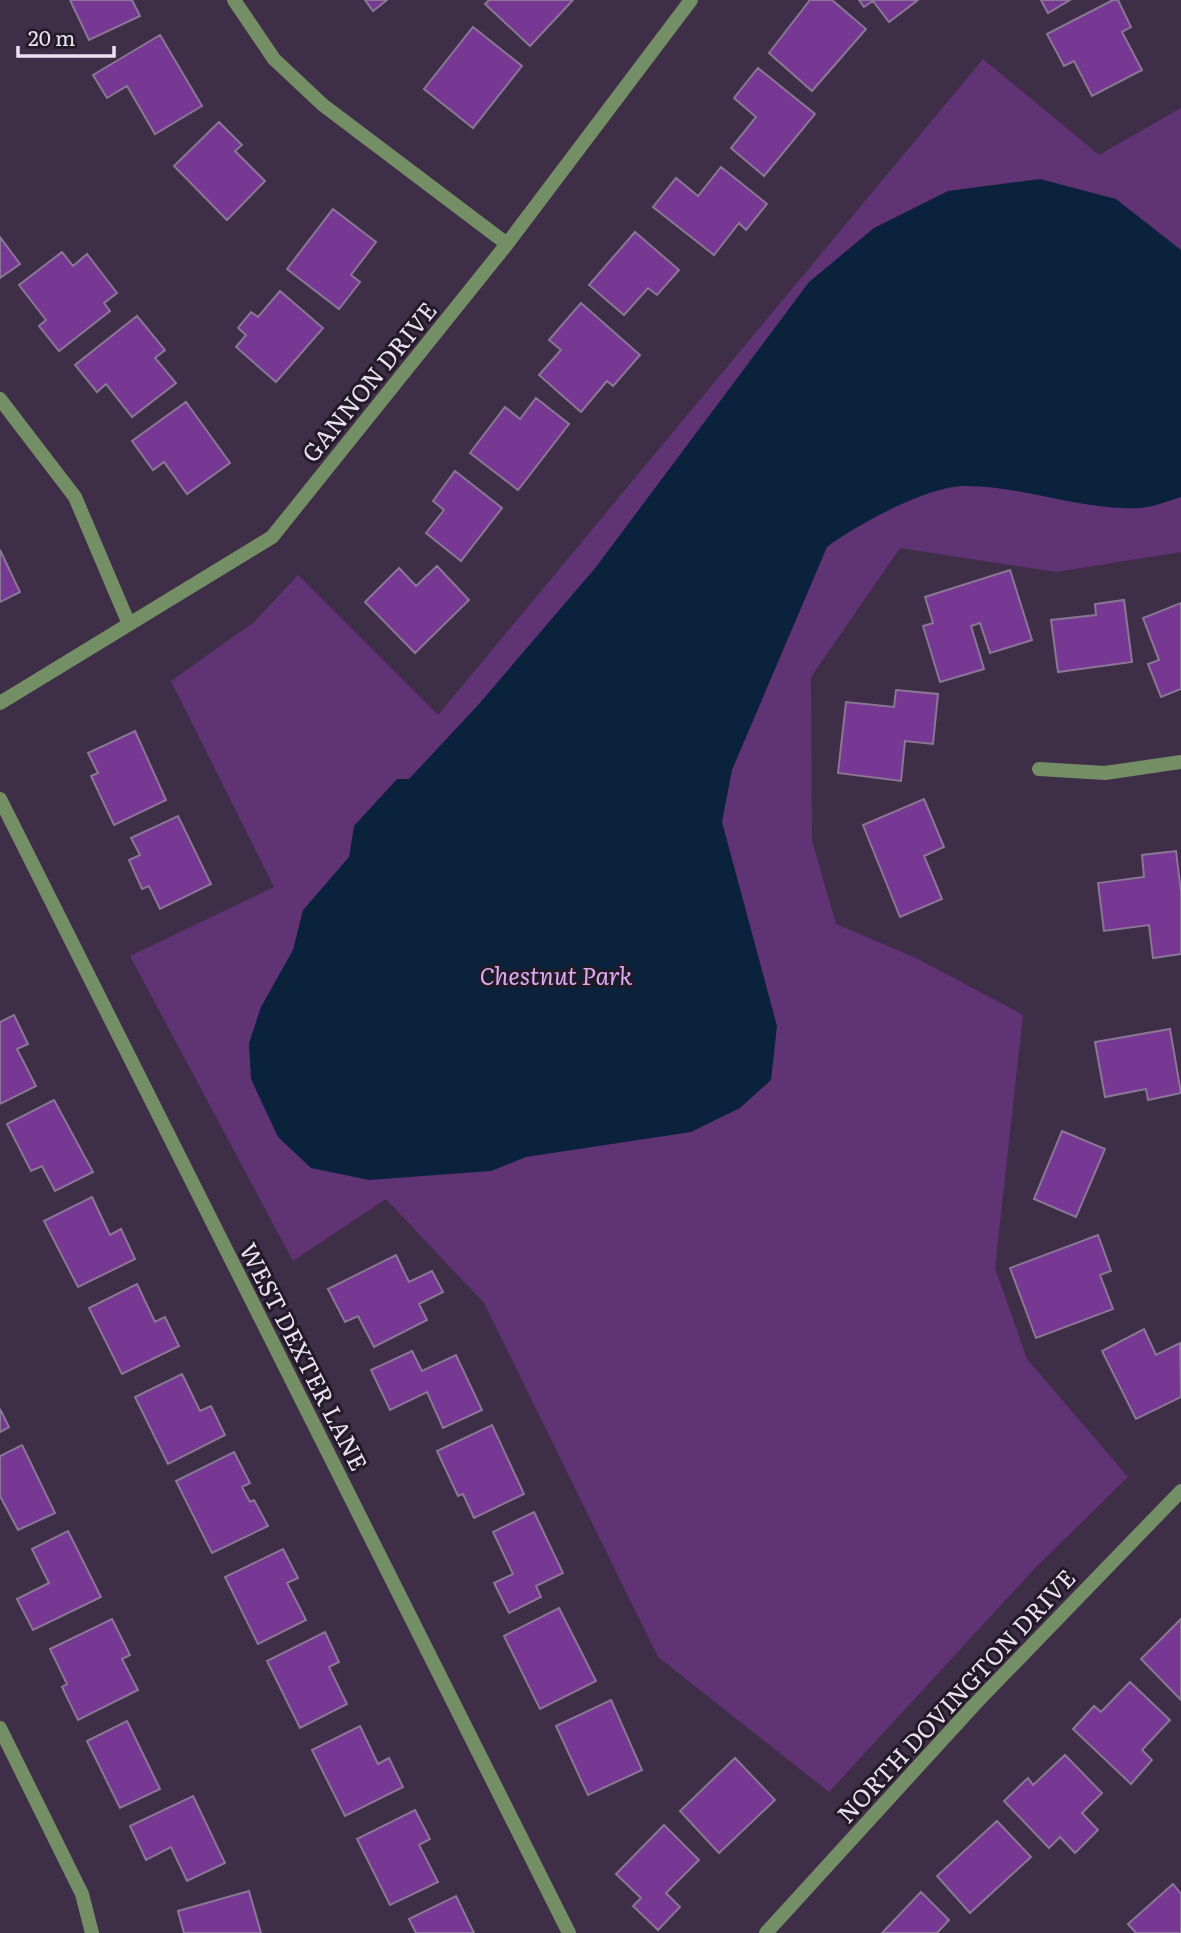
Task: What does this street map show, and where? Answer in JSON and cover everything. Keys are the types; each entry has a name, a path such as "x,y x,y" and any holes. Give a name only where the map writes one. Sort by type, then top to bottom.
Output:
{"street":[{"path":"234,0 274,59 323,106 507,244"},
{"name":"GANNON DRIVE","path":"0,703 272,537 507,244 691,0"},
{"path":"0,399 75,497 129,624"},
{"path":"1039,769 1105,773 1181,762"},
{"name":"WEST DEXTER LANE","path":"0,799 569,1933"},
{"name":"NORTH DOVINGTON DRIVE","path":"765,1933 975,1704 1181,1491"},
{"path":"0,1728 82,1894 92,1933"}],"green space":[{"name":"Chestnut Park","path":"983,59 1099,155 1181,108 1181,552 1056,572 900,548 811,677 812,841 836,924 916,958 1023,1015 995,1268 1027,1359 1128,1477 1035,1568 829,1792 658,1657 484,1303 386,1199 293,1261 130,956 274,887 171,681 254,622 298,575 438,715"}],"water":[{"path":"1040,179 1116,199 1181,250 1181,497 1144,507 1117,508 1007,489 963,486 948,488 892,509 855,528 827,547 732,770 722,822 777,1026 771,1080 740,1108 691,1132 526,1157 491,1171 369,1180 311,1168 278,1137 251,1079 249,1043 261,1007 293,950 303,910 349,857 354,826 397,779 409,779 479,704 596,567 809,282 874,228 948,191"}],"building":[{"path":"70,0 132,0 140,16 89,40"},
{"path":"365,0 387,0 373,11"},
{"path":"489,0 573,0 530,46 485,4"},
{"path":"810,0 832,0 866,29 812,91 769,53"},
{"path":"859,0 918,0 889,22 873,1 864,7"},
{"path":"1041,0 1070,0 1048,13"},
{"path":"1113,0 1118,0 1131,27 1122,32 1142,70 1092,96 1074,61 1064,66 1047,34"},
{"path":"473,27 522,66 473,128 424,89"},
{"path":"160,35 202,106 155,134 127,86 107,98 93,75"},
{"path":"758,68 815,114 764,176 731,148 756,117 734,98"},
{"path":"219,122 242,145 235,151 265,181 227,220 174,166"},
{"path":"721,167 767,204 746,230 739,223 714,255 653,207 676,178 698,196"},
{"path":"333,209 376,242 351,275 360,282 339,309 287,269"},
{"path":"635,232 679,270 657,295 648,288 624,315 589,285"},
{"path":"0,237 20,264 0,278"},
{"path":"62,252 73,266 87,254 117,293 104,303 110,311 59,351 39,326 46,320 19,285"},
{"path":"280,291 323,328 276,382 236,347 246,335 238,328 251,312 258,317"},
{"path":"581,303 640,355 613,386 607,381 581,412 539,375 561,350 549,340"},
{"path":"137,316 165,350 155,358 176,383 132,417 106,384 97,392 75,365"},
{"path":"536,398 569,424 518,490 470,453 505,407 520,419"},
{"path":"186,402 230,463 187,494 164,462 153,470 132,441"},
{"path":"455,471 502,508 461,561 426,533 444,510 433,501"},
{"path":"0,550 20,592 0,602"},
{"path":"437,566 469,600 415,653 365,602 399,568 416,586"},
{"path":"1010,570 1032,640 990,653 980,623 971,626 984,669 940,682 923,626 933,623 925,597"},
{"path":"1124,600 1132,662 1058,672 1051,620 1096,615 1095,604"},
{"path":"1181,603 1181,689 1161,697 1148,664 1159,660 1143,618"},
{"path":"896,690 938,694 933,744 905,741 901,781 838,773 846,702 894,707"},
{"path":"135,731 166,800 114,825 91,776 98,773 88,753"},
{"path":"924,799 944,847 924,856 942,899 900,917 863,825"},
{"path":"178,816 211,884 160,909 149,886 142,889 129,860 140,855 131,838"},
{"path":"1176,851 1181,892 1181,954 1153,958 1149,925 1104,931 1098,883 1144,877 1142,855"},
{"path":"14,1015 28,1044 17,1049 36,1086 0,1104 0,1022"},
{"path":"1170,1029 1181,1093 1148,1100 1146,1089 1105,1097 1095,1042"},
{"path":"54,1100 93,1172 55,1191 42,1166 31,1171 7,1124"},
{"path":"1062,1131 1105,1149 1076,1217 1034,1199"},
{"path":"92,1197 110,1235 121,1229 135,1259 78,1287 44,1221"},
{"path":"1098,1235 1111,1271 1100,1275 1113,1309 1036,1338 1010,1268"},
{"path":"396,1255 409,1282 432,1271 443,1292 419,1304 427,1320 374,1347 358,1316 345,1322 328,1289"},
{"path":"137,1284 155,1322 165,1317 179,1346 122,1374 89,1308"},
{"path":"1144,1329 1156,1355 1180,1343 1181,1397 1136,1419 1102,1351"},
{"path":"412,1351 422,1371 456,1355 482,1410 443,1428 427,1392 390,1410 371,1370"},
{"path":"182,1374 200,1411 211,1406 225,1435 168,1464 135,1397"},
{"path":"0,1409 9,1427 0,1432"},
{"path":"492,1425 524,1494 474,1518 463,1494 458,1496 437,1451"},
{"path":"22,1445 55,1513 18,1530 0,1496 0,1456"},
{"path":"234,1452 250,1483 242,1487 250,1502 254,1500 268,1526 212,1553 176,1481"},
{"path":"534,1512 563,1573 536,1586 541,1597 509,1613 494,1583 513,1574 493,1532"},
{"path":"68,1531 101,1597 33,1630 17,1599 49,1583 32,1549"},
{"path":"283,1549 298,1578 287,1583 306,1620 258,1644 225,1577"},
{"path":"559,1608 596,1681 540,1709 504,1636"},
{"path":"112,1619 130,1655 122,1659 138,1690 78,1720 62,1687 67,1684 50,1649"},
{"path":"1181,1619 1181,1700 1141,1659"},
{"path":"325,1632 339,1662 329,1667 347,1704 300,1728 267,1661"},
{"path":"1130,1682 1170,1720 1142,1750 1152,1760 1131,1784 1073,1729 1094,1706 1101,1712"},
{"path":"611,1700 642,1770 588,1795 556,1726"},
{"path":"127,1721 160,1789 120,1808 87,1741"},
{"path":"360,1726 378,1764 389,1758 403,1787 345,1816 312,1750"},
{"path":"1065,1755 1102,1793 1082,1813 1098,1830 1075,1853 1060,1837 1049,1848 1004,1801 1028,1778 1033,1785"},
{"path":"735,1758 775,1800 719,1853 680,1811"},
{"path":"193,1796 225,1863 187,1881 171,1847 146,1860 130,1826"},
{"path":"415,1810 430,1839 419,1845 438,1882 390,1905 357,1839"},
{"path":"997,1821 1031,1857 970,1913 937,1876"},
{"path":"664,1825 699,1860 666,1893 680,1907 658,1930 633,1906 641,1898 616,1874"},
{"path":"1173,1884 1181,1894 1181,1933 1136,1933 1128,1924"},
{"path":"249,1891 261,1933 184,1933 178,1911"},
{"path":"921,1892 949,1920 937,1933 882,1933"},
{"path":"456,1896 474,1933 416,1933 409,1919"}]}
